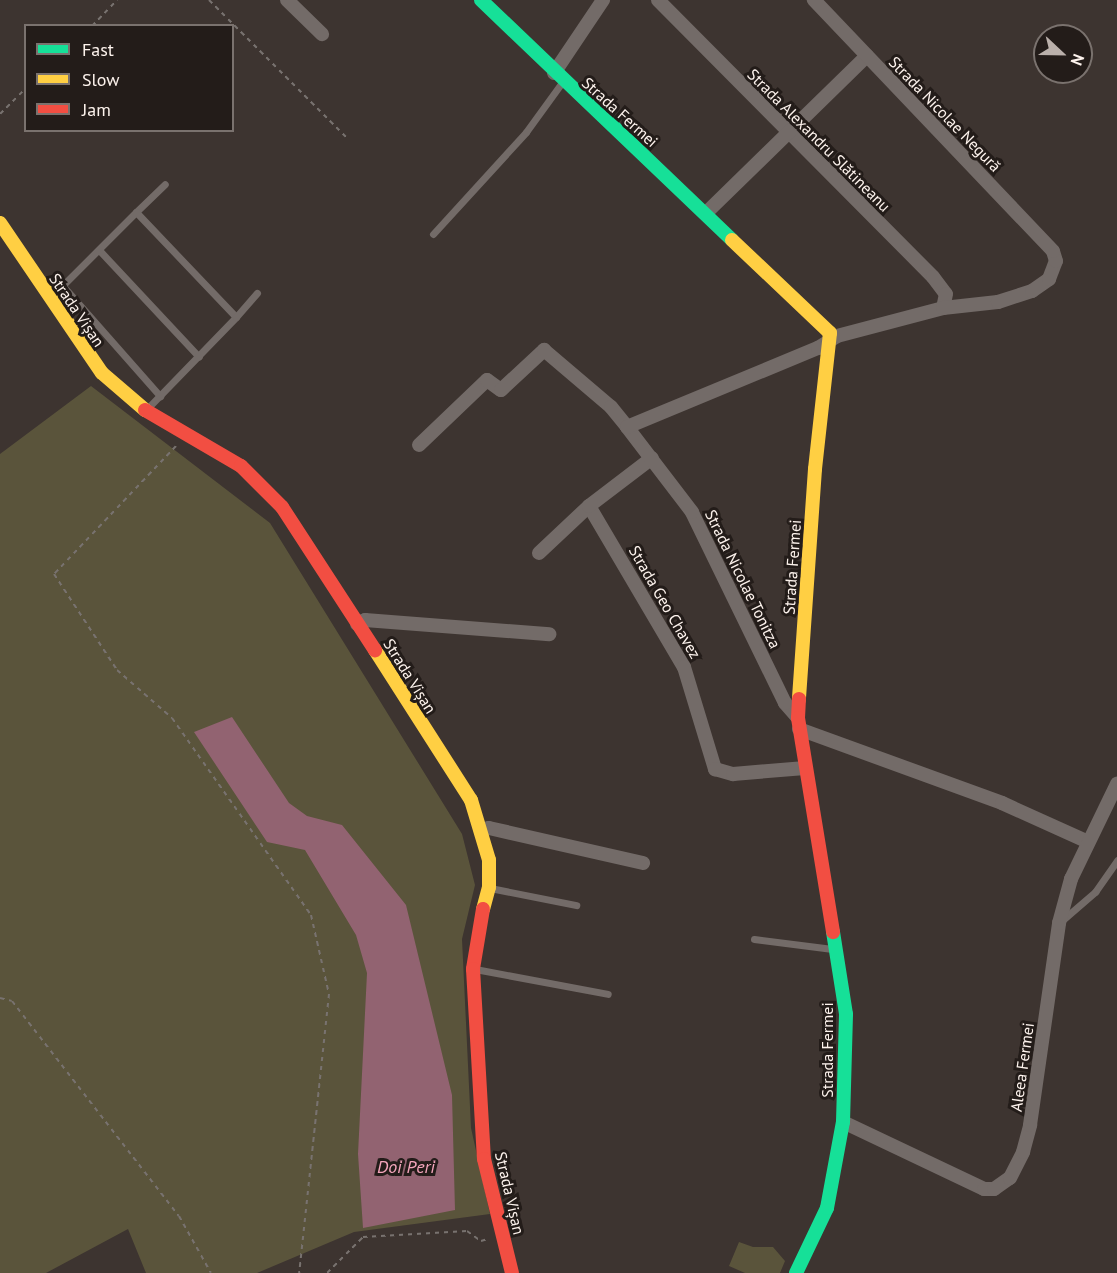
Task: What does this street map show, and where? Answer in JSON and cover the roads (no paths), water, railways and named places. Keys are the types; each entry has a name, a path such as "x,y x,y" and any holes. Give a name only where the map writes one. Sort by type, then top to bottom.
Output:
{"street":[{"path":"287,0 322,34"},
{"name":"Strada Fermei","path":"481,0 558,77 706,213 830,333 815,469 799,724 846,1014 843,1122 827,1208 796,1273"},
{"path":"558,77 603,0"},
{"name":"Strada Alexandru Slătineanu","path":"658,0 786,134 933,277 946,294 943,308"},
{"name":"Strada Nicolae Negură","path":"814,0 1053,251 1056,261 1053,271 1032,291 998,302 943,308"},
{"path":"706,213 867,56"},
{"name":"Strada Vișan","path":"0,223 102,374 146,411 241,466 282,507 471,800 482,830 489,887 475,940 473,969 484,1159 512,1273"},
{"path":"627,427 830,341 943,308"},
{"name":"Strada Nicolae Tonitza","path":"419,445 487,380 501,390 544,350 611,407 692,512 785,703 799,724"},
{"path":"539,553 589,506 652,458"},
{"name":"Strada Geo Chavez","path":"589,506 684,667 715,769 733,774 805,768"},
{"path":"357,624 365,620 549,634"},
{"path":"799,724 1002,803 1084,840"},
{"name":"Aleea Fermei","path":"843,1122 978,1186 994,1189 1003,1185 1017,1167 1030,1125 1059,923 1084,840 1117,784"},
{"path":"482,830 489,828 643,863"}],"lane":[{"path":"432,234 526,132 558,77"},
{"path":"49,298 165,184"},
{"path":"136,212 236,317"},
{"path":"99,250 199,357"},
{"path":"63,286 160,396"},
{"path":"146,411 257,293"},
{"path":"1059,923 1095,892 1117,861"},
{"path":"489,887 576,905"},
{"path":"754,939 837,949"},
{"path":"473,969 608,994"}],"water":[{"name":"Doi Peri","path":"232,717 289,803 307,816 342,825 406,905 452,1095 455,1210 363,1228 358,1154 367,973 356,935 305,850 267,842 194,732"}]}
